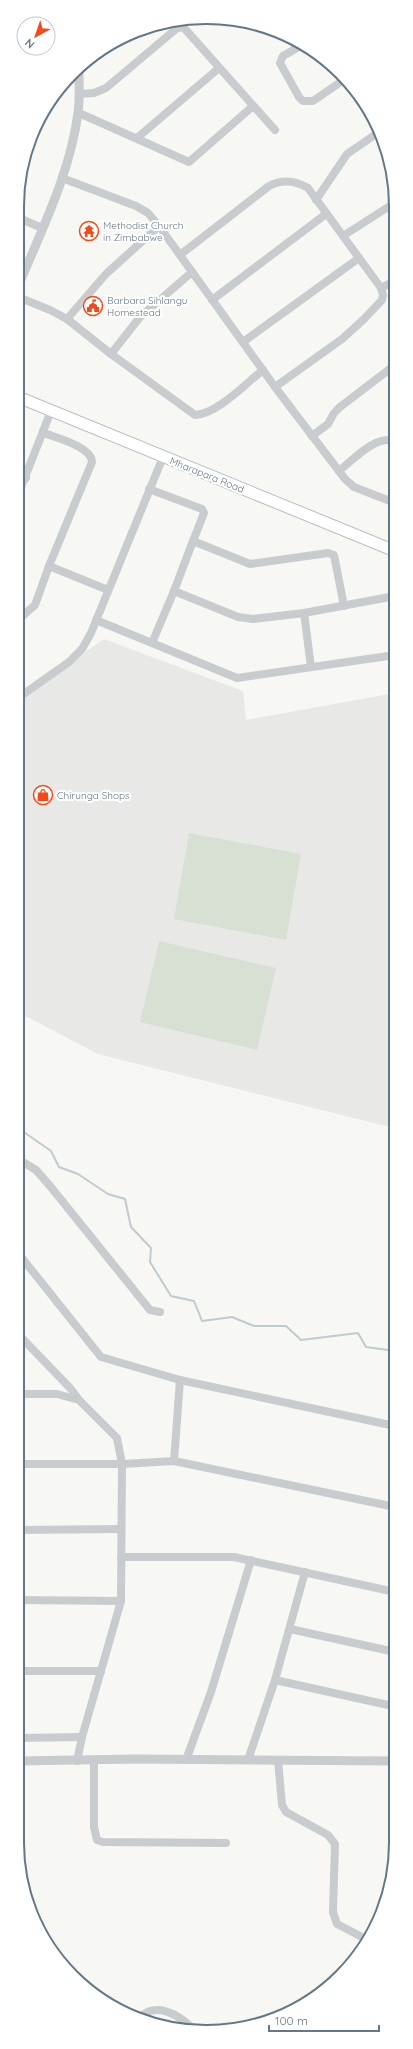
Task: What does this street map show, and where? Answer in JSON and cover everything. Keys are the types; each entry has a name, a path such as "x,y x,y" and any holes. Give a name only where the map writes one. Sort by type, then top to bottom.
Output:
{"main road":[{"name":"Mharapara Road","path":"24,399 389,549"}],"street":[{"path":"79,94 94,93 106,88 176,29 181,27 185,29 275,130"},
{"path":"297,48 283,56 280,63 299,98 304,101 313,101 341,82"},
{"path":"137,138 219,68"},
{"path":"24,272 62,178 78,113 79,75"},
{"path":"78,113 189,162 254,106"},
{"path":"316,200 347,154 374,135"},
{"path":"62,178 136,206 148,213 338,471 354,487 389,501"},
{"path":"180,255 275,183 284,181 301,184 308,188 381,288 383,295 382,300 363,320 342,339 275,387"},
{"path":"343,236 389,206"},
{"path":"212,300 326,214"},
{"path":"24,220 42,228"},
{"path":"67,319 106,274 159,226"},
{"path":"243,342 359,258"},
{"path":"111,354 140,317 192,272"},
{"path":"381,288 389,286"},
{"path":"24,299 67,319 111,354 195,415 201,415 219,406 263,370"},
{"path":"312,436 328,424 334,413 340,407 389,370"},
{"path":"24,482 44,433 51,410"},
{"path":"24,615 35,605 49,566 92,462 92,458 86,450 44,433"},
{"path":"338,471 368,448 382,440 389,441"},
{"path":"24,694 69,662 82,649 96,620 163,457"},
{"path":"149,488 202,510 204,513 174,592 152,644"},
{"path":"193,541 250,564 328,553 334,554 344,606"},
{"path":"49,566 108,590"},
{"path":"174,592 244,618 304,613 389,597"},
{"path":"304,613 311,667"},
{"path":"96,620 237,678 389,656"},
{"path":"24,1163 36,1170 50,1186 150,1310 160,1312"},
{"path":"24,1260 101,1357 180,1380 389,1425"},
{"path":"24,1339 71,1389 79,1400 117,1438 122,1464 121,1600 82,1737 77,1761"},
{"path":"174,1461 180,1380"},
{"path":"24,1394 57,1394 79,1400"},
{"path":"24,1464 122,1464 174,1461 389,1505"},
{"path":"24,1530 121,1529"},
{"path":"121,1557 234,1557 389,1591"},
{"path":"186,1760 211,1692 251,1560"},
{"path":"248,1760 275,1680 305,1572"},
{"path":"24,1600 121,1600"},
{"path":"290,1629 389,1651"},
{"path":"24,1671 101,1671"},
{"path":"275,1680 389,1705"},
{"path":"24,1738 82,1737"},
{"path":"278,1760 282,1805 286,1812 328,1835 335,1844 333,1912 338,1924 363,1937"},
{"path":"24,1761 389,1761"},
{"path":"94,1761 94,1827 98,1840 103,1842 226,1843"},
{"path":"145,2014 151,2010 164,2011 178,2016 186,2023"}],"shaded area":[{"path":"104,639 243,691 246,720 389,694 389,1127 98,1054 24,1015 24,695"},
{"path":"189,833 301,854 286,940 174,919"},
{"path":"159,941 276,968 257,1050 140,1022"}],"waterway":[{"path":"24,1132 51,1151 59,1167 78,1174 108,1194 125,1199 131,1227 151,1248 150,1262 171,1296 194,1301 202,1321 232,1317 254,1326 286,1326 301,1340 358,1333 366,1347 389,1350"}],"place":[{"name":"Methodist Church in Zimbabwe","path":"89,231"},
{"name":"Barbara Sihlangu Homestead","path":"93,306"},
{"name":"Chirunga Shops","path":"43,795"}]}
